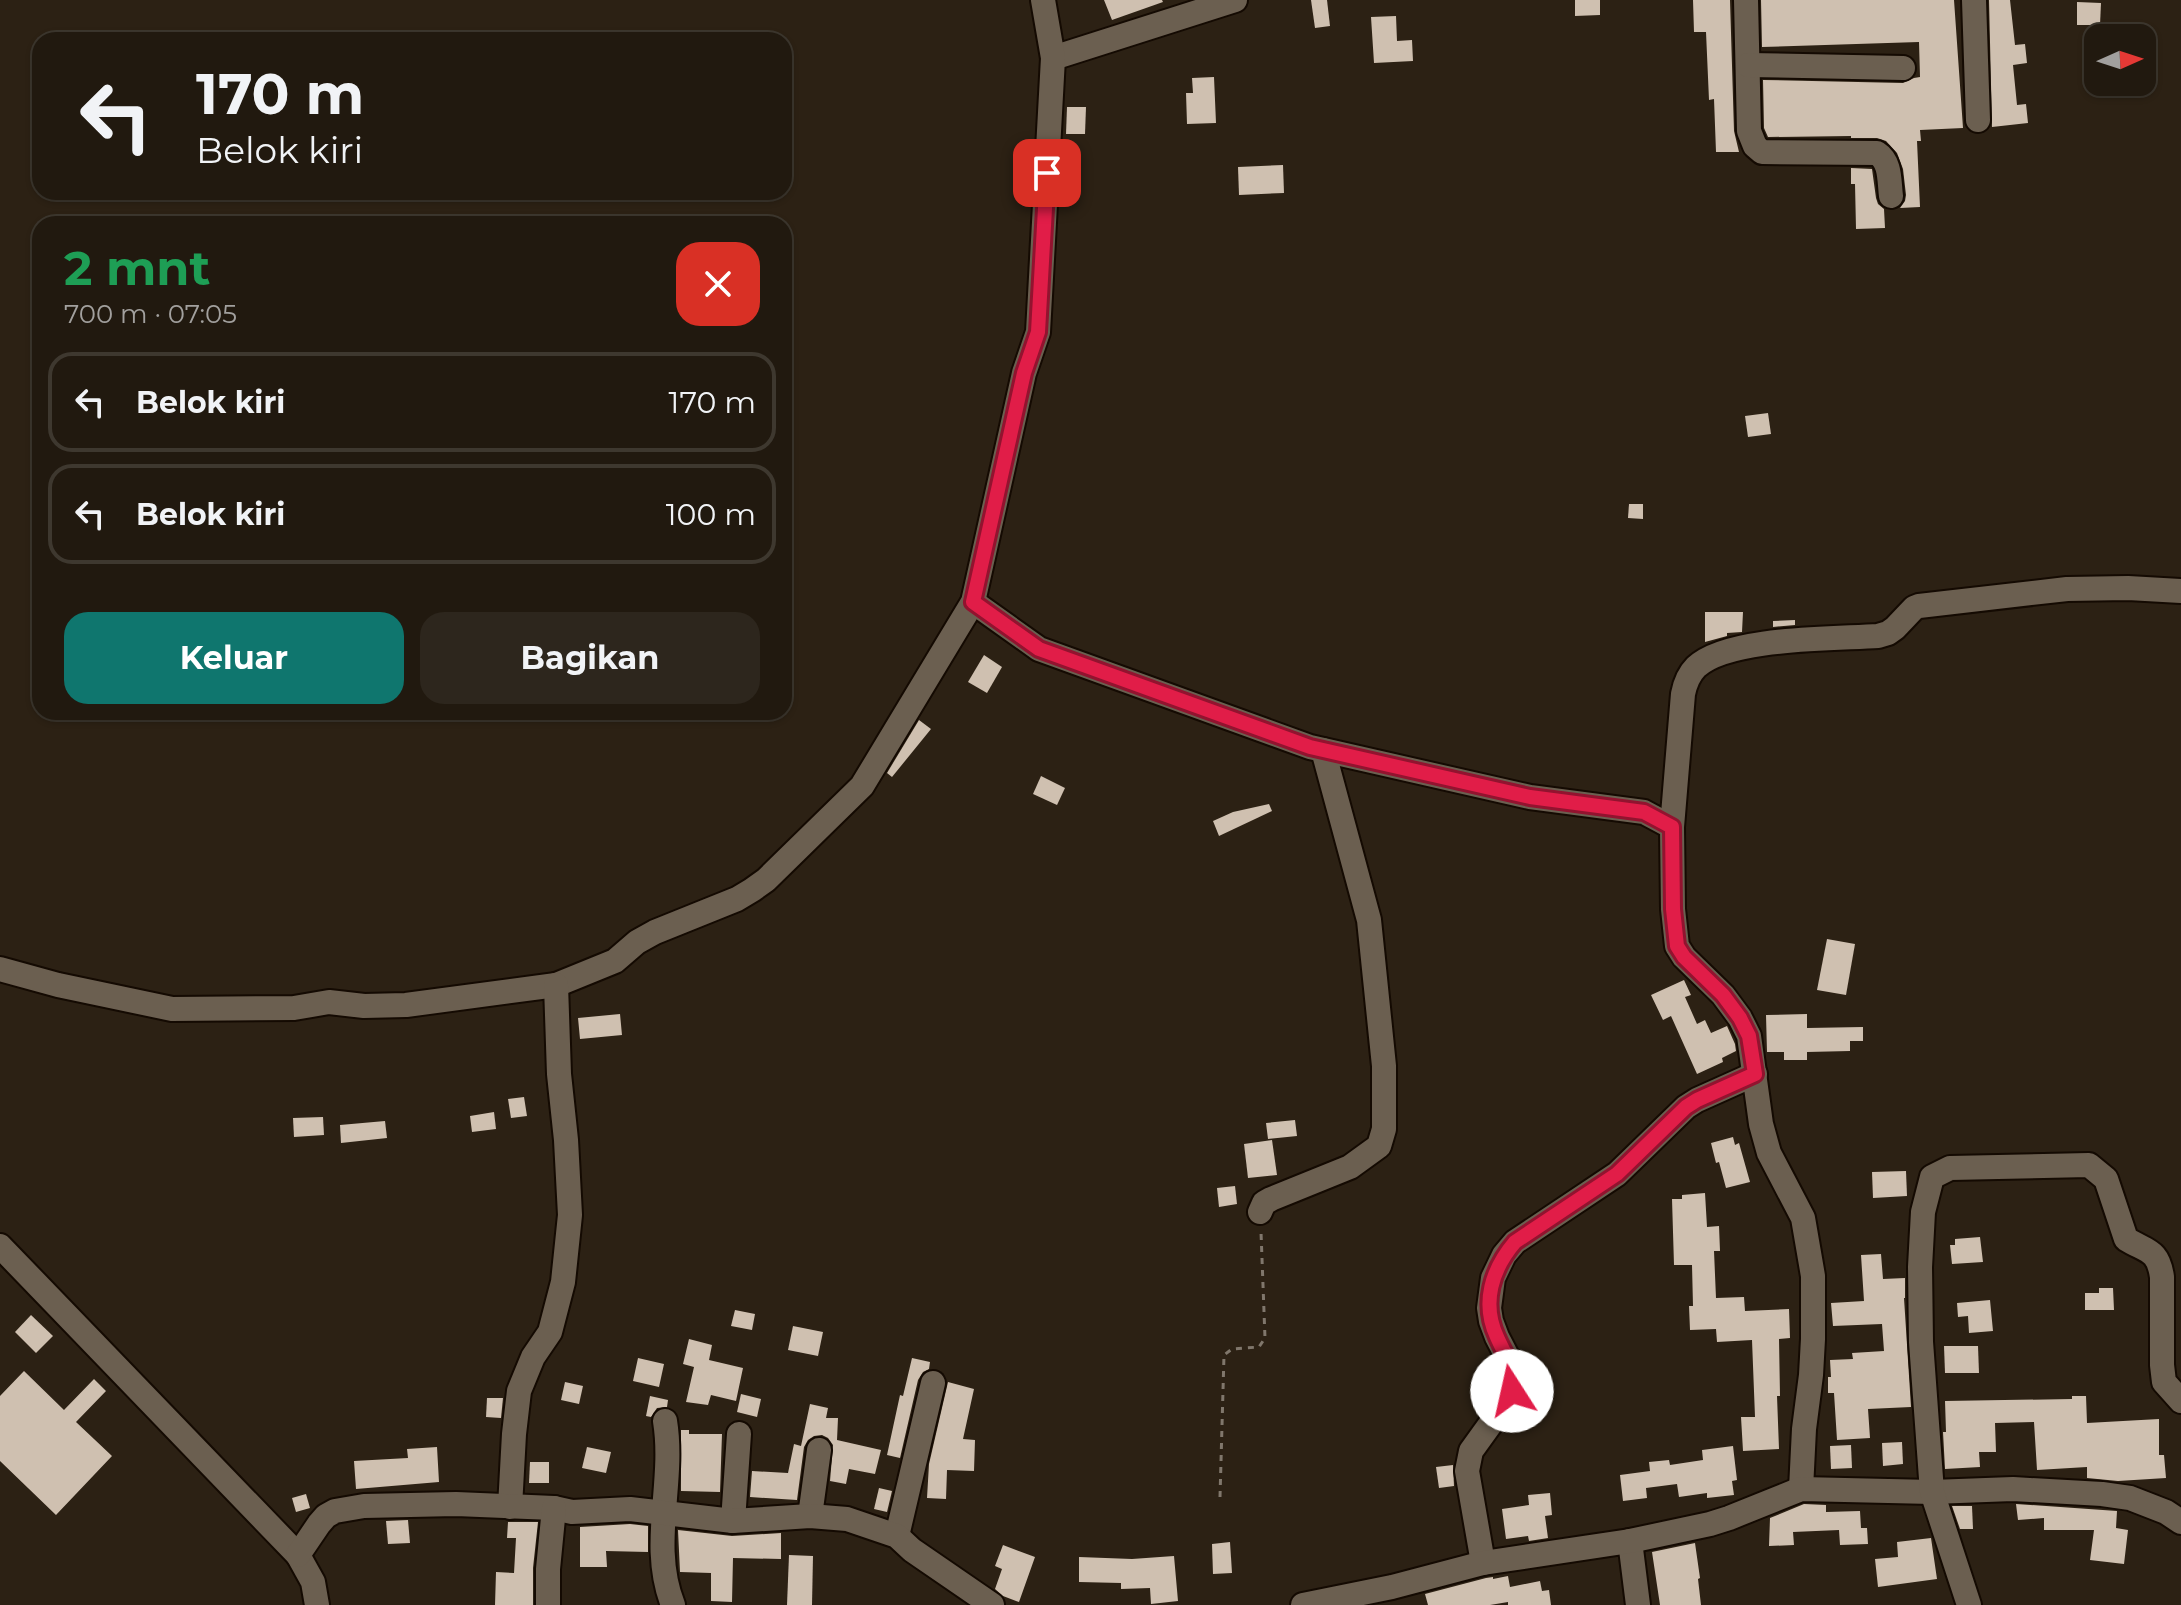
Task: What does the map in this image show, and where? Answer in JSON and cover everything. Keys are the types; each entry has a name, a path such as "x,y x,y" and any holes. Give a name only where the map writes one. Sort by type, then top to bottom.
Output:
{"street":[{"path":"0,969 58,985 172,1009 294,1008 329,1002 364,1006 406,1005 556,985 615,961 637,942 655,932 737,899 766,880 862,786 973,602 1024,373 1038,332 1053,58 1043,0"},
{"path":"1053,58 1235,0"},
{"path":"1746,0 1749,131 1755,146 1762,152 1877,153 1884,157 1887,164 1891,196"},
{"path":"1974,0 1978,120"},
{"path":"1748,65 1903,68"},
{"path":"1801,1489 1811,1375 1813,1276 1803,1218 1769,1153 1761,1124 1749,1036 1723,995 1684,957 1677,946 1673,909 1672,827 1686,680 1709,658 1757,644 1888,633 1919,606 2067,589 2181,591"},
{"path":"973,602 1039,649 1323,750 1530,797 1644,812 1672,827"},
{"path":"1260,1212 1264,1203 1271,1199 1350,1167 1379,1146 1384,1129 1384,1066 1369,920 1323,750"},
{"path":"510,1507 519,1391 533,1357 550,1332 564,1273 570,1215 559,1074 556,985"},
{"path":"1483,1563 1467,1471 1468,1460 1471,1451 1507,1401 1513,1382 1512,1366 1491,1321 1489,1308 1497,1266 1515,1242 1617,1174 1686,1107 1755,1074"},
{"path":"1969,1605 1932,1492 1921,1342 1920,1267 1923,1212 1932,1177 1950,1168 2089,1165 2101,1173 2109,1187 2126,1239 2151,1252 2160,1262 2164,1382 2181,1401"},
{"path":"0,1246 298,1555 313,1582 317,1605"},
{"path":"897,1536 933,1383"},
{"path":"665,1421 668,1443 662,1565 673,1605"},
{"path":"733,1521 739,1434"},
{"path":"810,1516 819,1450"},
{"path":"1303,1605 1392,1587 1483,1563 1630,1541 1729,1518 1801,1489 1932,1492 2013,1489 2102,1494 2130,1498 2166,1512 2181,1522"},
{"path":"298,1555 319,1524 335,1511 364,1506 456,1504 554,1508 572,1512 630,1509 733,1521 810,1516 847,1519 897,1536 912,1550 992,1605"},
{"path":"548,1605 554,1508"},
{"path":"1630,1541 1638,1605"}],"path":[{"path":"1220,1497 1224,1355 1232,1349 1259,1347 1265,1338 1260,1212"}],"building":[{"path":"1104,0 1162,0 1163,2 1112,20"},
{"path":"1311,0 1327,0 1330,26 1315,28"},
{"path":"1575,0 1600,0 1600,15 1575,16"},
{"path":"1693,0 1730,0 1734,131 1739,152 1716,152 1714,99 1709,100 1706,32 1694,32"},
{"path":"1761,0 1954,0 1963,128 1920,130 1921,141 1917,141 1920,207 1900,208 1906,195 1903,169 1897,153 1886,141 1851,136 1768,137 1764,128 1763,80 1903,83 1920,77 1919,42 1762,47"},
{"path":"1989,0 2010,0 2015,45 2025,44 2027,63 2013,65 2017,105 2026,104 2028,123 1992,127"},
{"path":"2077,2 2101,3 2100,24 2077,25"},
{"path":"1396,16 1397,41 1412,40 1413,61 1374,63 1371,17"},
{"path":"1214,77 1216,123 1187,124 1186,93 1193,93 1192,78"},
{"path":"1067,107 1086,107 1085,134 1066,134"},
{"path":"1283,165 1284,193 1239,195 1238,167"},
{"path":"1851,168 1872,169 1876,198 1884,209 1885,228 1856,229 1855,184 1851,184"},
{"path":"1768,413 1771,434 1748,437 1745,416"},
{"path":"1629,504 1643,504 1643,519 1628,518"},
{"path":"1705,612 1743,612 1742,632 1727,633 1727,636 1705,642"},
{"path":"1795,620 1795,625 1773,627 1773,621"},
{"path":"984,655 1002,667 987,693 968,682"},
{"path":"919,720 931,729 892,777 887,773"},
{"path":"1041,776 1065,788 1057,805 1033,794"},
{"path":"1269,804 1272,811 1219,836 1213,821 1233,812"},
{"path":"1827,939 1855,944 1846,995 1817,990"},
{"path":"1684,980 1691,995 1685,997 1697,1024 1705,1020 1711,1033 1727,1026 1736,1051 1722,1058 1723,1062 1697,1074 1671,1016 1663,1020 1651,995"},
{"path":"620,1014 622,1035 580,1039 578,1018"},
{"path":"1807,1014 1807,1028 1863,1027 1863,1041 1850,1041 1850,1051 1807,1052 1807,1060 1784,1060 1784,1052 1767,1052 1766,1015"},
{"path":"524,1097 527,1116 511,1118 508,1099"},
{"path":"494,1112 496,1129 472,1132 470,1116"},
{"path":"323,1117 324,1135 294,1137 293,1118"},
{"path":"1295,1120 1297,1136 1268,1139 1266,1123"},
{"path":"385,1121 387,1138 341,1143 340,1125"},
{"path":"1733,1137 1735,1145 1739,1143 1750,1182 1726,1188 1711,1143"},
{"path":"1272,1140 1277,1175 1248,1178 1244,1144"},
{"path":"1906,1171 1907,1196 1873,1198 1872,1172"},
{"path":"1235,1186 1237,1204 1219,1207 1217,1188"},
{"path":"1705,1193 1707,1227 1719,1226 1720,1251 1714,1251 1716,1298 1744,1297 1745,1311 1789,1309 1790,1338 1779,1339 1779,1449 1743,1451 1741,1417 1755,1417 1752,1340 1717,1342 1716,1329 1690,1330 1692,1265 1674,1265 1672,1199"},
{"path":"1980,1237 1983,1262 1952,1264 1950,1245 1955,1245 1955,1239"},
{"path":"1881,1254 1883,1279 1905,1278 1911,1407 1868,1409 1870,1438 1837,1440 1834,1393 1828,1393 1830,1360 1853,1359 1852,1353 1884,1351 1882,1324 1833,1326 1831,1303 1864,1301 1861,1255"},
{"path":"2099,1288 2113,1288 2114,1310 2085,1310 2085,1293 2099,1293"},
{"path":"1990,1300 1993,1331 1969,1333 1968,1316 1958,1317 1957,1303"},
{"path":"735,1310 755,1314 752,1330 731,1326"},
{"path":"31,1315 53,1336 36,1353 15,1332"},
{"path":"793,1326 823,1332 818,1356 788,1350"},
{"path":"689,1339 712,1345 709,1360 743,1368 736,1401 711,1395 708,1405 686,1402 694,1367 683,1364"},
{"path":"1944,1346 1978,1346 1979,1373 1945,1373"},
{"path":"638,1358 664,1364 659,1387 633,1381"},
{"path":"912,1358 930,1362 929,1369 918,1380 900,1458 887,1455"},
{"path":"24,1371 64,1410 94,1379 106,1391 76,1422 112,1456 56,1515 0,1461 0,1396"},
{"path":"565,1382 583,1386 579,1404 561,1400"},
{"path":"948,1382 974,1389 963,1439 975,1440 974,1471 947,1470 946,1499 927,1498 929,1464"},
{"path":"741,1394 761,1399 757,1417 737,1412"},
{"path":"650,1396 668,1400 667,1407 657,1408 651,1417 646,1416"},
{"path":"2072,1396 2086,1396 2087,1423 2159,1419 2159,1455 2164,1455 2166,1478 2118,1481 2087,1478 2087,1467 2037,1470 2034,1422 1995,1423 1996,1452 1979,1452 1980,1467 1945,1469 1945,1401 2072,1399"},
{"path":"487,1398 503,1398 501,1418 486,1417"},
{"path":"810,1404 828,1408 826,1418 838,1418 837,1440 881,1450 875,1474 849,1469 846,1484 830,1481 833,1445 822,1435 814,1436 804,1447 797,1500 750,1497 752,1471 788,1473 794,1444 801,1446"},
{"path":"681,1430 689,1430 689,1434 722,1434 720,1492 681,1491"},
{"path":"1902,1442 1903,1464 1883,1466 1882,1443"},
{"path":"1851,1445 1852,1468 1831,1469 1830,1446"},
{"path":"1733,1446 1737,1480 1732,1481 1734,1495 1707,1498 1707,1493 1679,1497 1677,1484 1646,1488 1647,1498 1623,1501 1620,1475 1650,1471 1649,1462 1669,1460 1670,1465 1703,1460 1702,1450"},
{"path":"437,1447 439,1482 356,1489 354,1461 408,1458 407,1449"},
{"path":"587,1447 611,1452 606,1473 582,1468"},
{"path":"530,1462 549,1462 549,1483 529,1483"},
{"path":"1453,1465 1454,1486 1439,1488 1436,1467"},
{"path":"879,1488 892,1491 887,1512 874,1509"},
{"path":"1550,1493 1552,1515 1545,1516 1548,1538 1529,1541 1528,1536 1506,1539 1502,1509 1529,1505 1528,1495"},
{"path":"306,1494 310,1508 296,1512 292,1498"},
{"path":"1804,1504 1826,1505 1826,1512 1860,1511 1861,1528 1867,1528 1868,1544 1840,1545 1839,1530 1793,1532 1794,1545 1769,1546 1770,1518"},
{"path":"2016,1504 2117,1511 2116,1528 2128,1530 2124,1564 2090,1560 2094,1530 2044,1530 2044,1518 2018,1520"},
{"path":"1952,1506 1972,1506 1973,1529 1960,1529"},
{"path":"408,1520 410,1543 388,1544 386,1521"},
{"path":"508,1522 538,1522 533,1605 495,1605 496,1572 514,1573 516,1538 507,1538"},
{"path":"648,1526 648,1552 606,1551 607,1567 580,1567 580,1527"},
{"path":"678,1530 732,1536 781,1533 781,1559 733,1558 732,1602 711,1601 711,1573 680,1572"},
{"path":"1931,1538 1937,1579 1878,1587 1875,1559 1898,1557 1897,1542"},
{"path":"1230,1542 1232,1573 1213,1574 1212,1544"},
{"path":"1695,1543 1701,1605 1660,1605 1652,1552"},
{"path":"1003,1545 1035,1557 1019,1602 995,1589 1002,1569 995,1566"},
{"path":"789,1555 813,1556 812,1605 787,1605"},
{"path":"1174,1556 1178,1601 1151,1604 1150,1588 1121,1589 1121,1583 1079,1582 1079,1557 1132,1559"},
{"path":"1508,1576 1510,1587 1540,1581 1542,1591 1549,1590 1551,1605 1508,1605 1508,1602 1428,1605 1425,1594 1486,1578"}],"route":[{"path":"1047,173 1038,332 1024,373 973,602 1039,649 1310,747 1530,797 1644,812 1672,827 1673,909 1677,946 1740,1018 1749,1036 1755,1074 1686,1107 1617,1174 1515,1242 1504,1255 1493,1278 1489,1308 1497,1337 1512,1366 1512,1391"}]}
